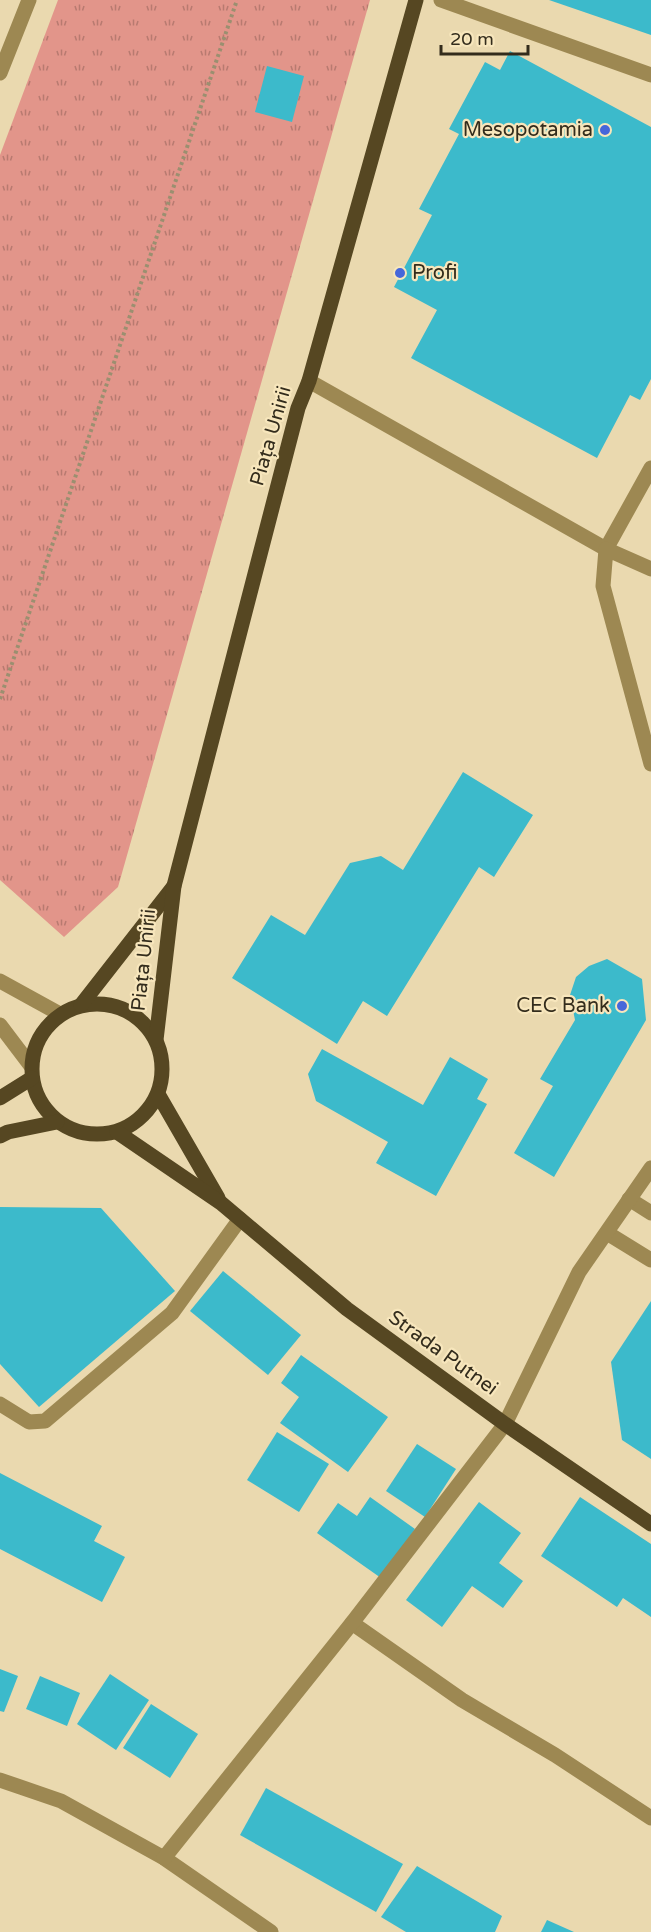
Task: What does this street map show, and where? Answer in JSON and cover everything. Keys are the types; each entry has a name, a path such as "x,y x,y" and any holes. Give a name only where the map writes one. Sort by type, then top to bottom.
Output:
{"main road":[{"name":"Piața Unirii","path":"156,1040 174,886 298,408 309,381 416,0"},
{"name":"Piața Unirii","path":"81,1005 174,886"},
{"path":"103,1003 124,1009 143,1022 156,1040 162,1058 163,1076 158,1094 148,1111 135,1124 117,1132 96,1135 77,1132 57,1122 44,1108 32,1072 35,1046 45,1028 60,1014 81,1005 103,1003"},
{"path":"0,1098 32,1072"},
{"name":"Strada Putnei","path":"158,1094 221,1203"},
{"path":"0,1136 8,1132 57,1122"},
{"name":"Strada Putnei","path":"117,1132 221,1203 347,1309 505,1424 651,1524"}],"street":[{"path":"0,73 29,0"},
{"path":"441,0 651,75"},
{"path":"309,381 606,549 651,569"},
{"path":"651,468 606,549 603,586 651,764"},
{"path":"0,981 60,1014"},
{"path":"0,1025 32,1072"},
{"path":"164,1858 352,1623 505,1424 579,1272 651,1167"},
{"path":"629,1199 651,1213"},
{"path":"0,1404 29,1422 45,1421 172,1313 240,1220"},
{"path":"607,1233 651,1260"},
{"path":"352,1623 462,1700 555,1755 651,1818"},
{"path":"0,1780 61,1801 164,1858 271,1932"}],"path":[{"path":"0,699 237,0"}],"green space":[{"path":"58,0 370,0 118,887 64,937 0,880 0,155"}],"building":[{"path":"549,0 651,0 651,35"},
{"path":"510,51 651,127 651,379 640,400 630,395 597,458 411,358 437,310 394,287 432,215 419,209 459,134 449,129 485,62 500,70"},
{"path":"267,66 304,76 292,122 255,112"},
{"path":"463,772 533,815 494,877 479,867 387,1016 363,1001 337,1044 232,978 271,915 305,935 350,863 381,856 403,870"},
{"path":"607,959 642,979 646,1020 554,1177 514,1153 553,1086 540,1079 575,1020 570,995 576,977 589,966"},
{"path":"322,1049 423,1105 450,1057 488,1079 477,1099 487,1104 436,1196 376,1163 388,1142 316,1101 308,1074"},
{"path":"0,1207 101,1208 175,1291 39,1407 0,1364"},
{"path":"223,1271 301,1335 268,1375 190,1311"},
{"path":"651,1301 651,1459 622,1440 611,1362"},
{"path":"301,1355 388,1417 348,1472 280,1423 299,1397 281,1383"},
{"path":"277,1432 329,1464 299,1512 247,1480"},
{"path":"417,1444 456,1469 425,1517 386,1491"},
{"path":"0,1473 102,1526 94,1541 125,1557 102,1602 0,1549"},
{"path":"370,1497 415,1529 381,1578 317,1533 338,1503 357,1516"},
{"path":"580,1497 651,1544 651,1617 623,1598 617,1607 541,1556"},
{"path":"479,1502 521,1533 499,1563 523,1581 503,1608 472,1586 442,1627 406,1600"},
{"path":"0,1669 18,1676 4,1712 0,1711"},
{"path":"110,1674 149,1700 116,1750 77,1724"},
{"path":"40,1676 80,1693 67,1726 26,1709"},
{"path":"151,1704 198,1734 170,1778 123,1748"},
{"path":"266,1788 403,1864 376,1912 240,1835"},
{"path":"417,1866 502,1916 495,1932 406,1932 381,1917"},
{"path":"547,1920 574,1932 541,1932"}],"place":[{"name":"Mesopotamia","path":"605,130"},
{"name":"Profi","path":"400,273"},
{"name":"CEC Bank","path":"622,1006"}]}
